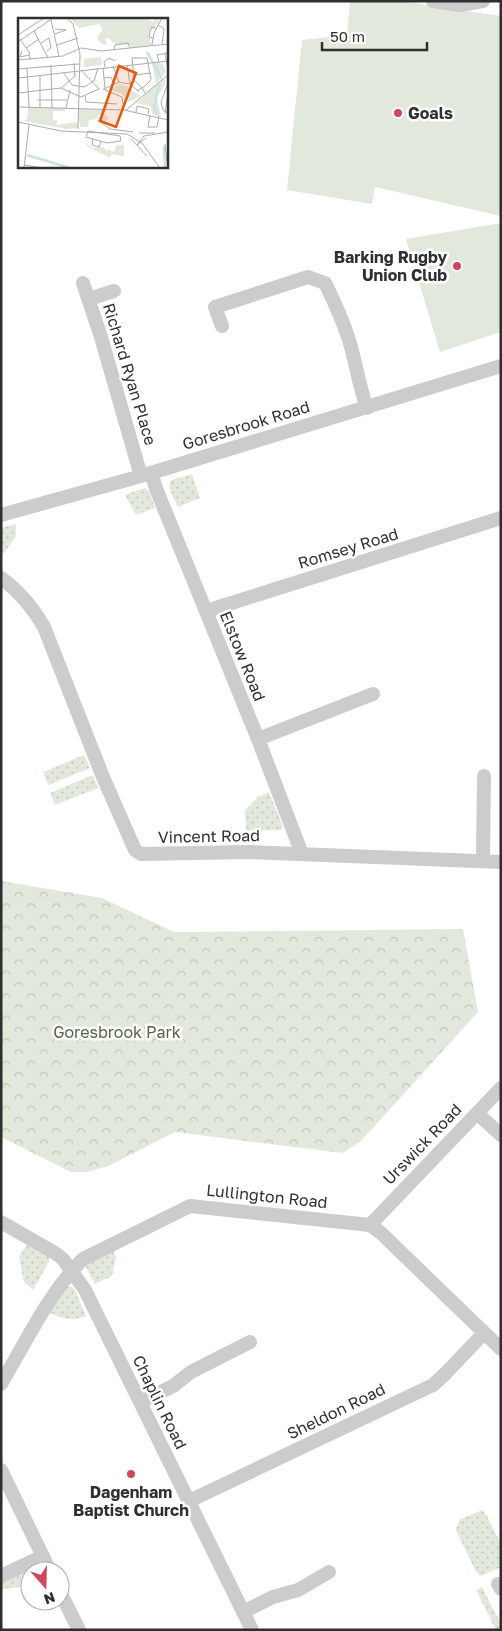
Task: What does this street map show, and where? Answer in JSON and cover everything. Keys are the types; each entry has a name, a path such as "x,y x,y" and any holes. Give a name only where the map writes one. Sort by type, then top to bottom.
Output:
{"street":[{"path":"434,1 460,5 483,1"},
{"path":"222,326 215,307 308,277 325,283 333,297 349,340 360,391 367,408"},
{"name":"Richard Ryan Place","path":"83,283 146,474"},
{"path":"89,299 114,291"},
{"name":"Goresbrook Road","path":"1,515 146,474 501,366"},
{"name":"Elstow Road","path":"146,474 157,491 258,739 302,854"},
{"name":"Romsey Road","path":"206,611 501,518"},
{"name":"Vincent Road","path":"1,578 19,593 35,612 44,627 103,777 135,850 140,854 248,852 501,862"},
{"path":"258,739 373,694"},
{"path":"483,861 484,776"},
{"name":"Urswick Road","path":"370,1225 501,1088"},
{"path":"477,1113 501,1135"},
{"name":"Lullington Road","path":"1,1384 54,1296 72,1270 83,1259 190,1206 370,1225"},
{"name":"Chaplin Road","path":"1,1222 55,1253 72,1270 85,1290 252,1630"},
{"path":"370,1225 381,1232 501,1349"},
{"name":"Sheldon Road","path":"190,1501 433,1385 484,1333"},
{"path":"141,1402 173,1386 191,1372 250,1342"},
{"path":"1,1470 45,1561"},
{"path":"1,1576 43,1556"},
{"path":"244,1612 273,1597 298,1590 330,1572"},
{"path":"69,1611 78,1630"}],"green space":[{"name":"Goals","path":"350,1 401,1 501,16 501,216 375,187 372,204 287,190 302,40 347,35"},
{"name":"Barking Rugby Union Club","path":"501,223 501,332 440,352 406,239"},
{"path":"192,474 200,498 178,507 170,490 171,480"},
{"path":"146,488 149,491 155,508 136,515 125,495"},
{"path":"16,524 16,536 4,553 1,551 1,528"},
{"path":"84,755 90,768 48,785 43,772"},
{"path":"93,775 98,788 55,805 50,793"},
{"path":"269,792 283,827 281,830 246,831 245,811 258,797"},
{"name":"Goresbrook Park","path":"1,881 102,898 174,932 463,929 478,1012 361,1141 343,1153 175,1132 108,1166 87,1172 71,1172 1,1137"},
{"path":"28,1243 49,1257 49,1262 33,1290 24,1282 19,1257"},
{"path":"112,1247 116,1257 112,1276 95,1284 86,1267 86,1263"},
{"path":"72,1287 75,1290 86,1316 68,1319 50,1313 64,1289"},
{"path":"482,1510 501,1544 501,1567 481,1576 476,1572 456,1530 459,1520"},
{"path":"20,1572 20,1587 1,1589 1,1578"},
{"path":"482,1587 501,1624 501,1628 496,1630 476,1590"}],"place":[{"name":"Goals","path":"398,113"},
{"name":"Barking Rugby Union Club","path":"457,266"},
{"name":"Dagenham Baptist Church","path":"131,1474"}]}
